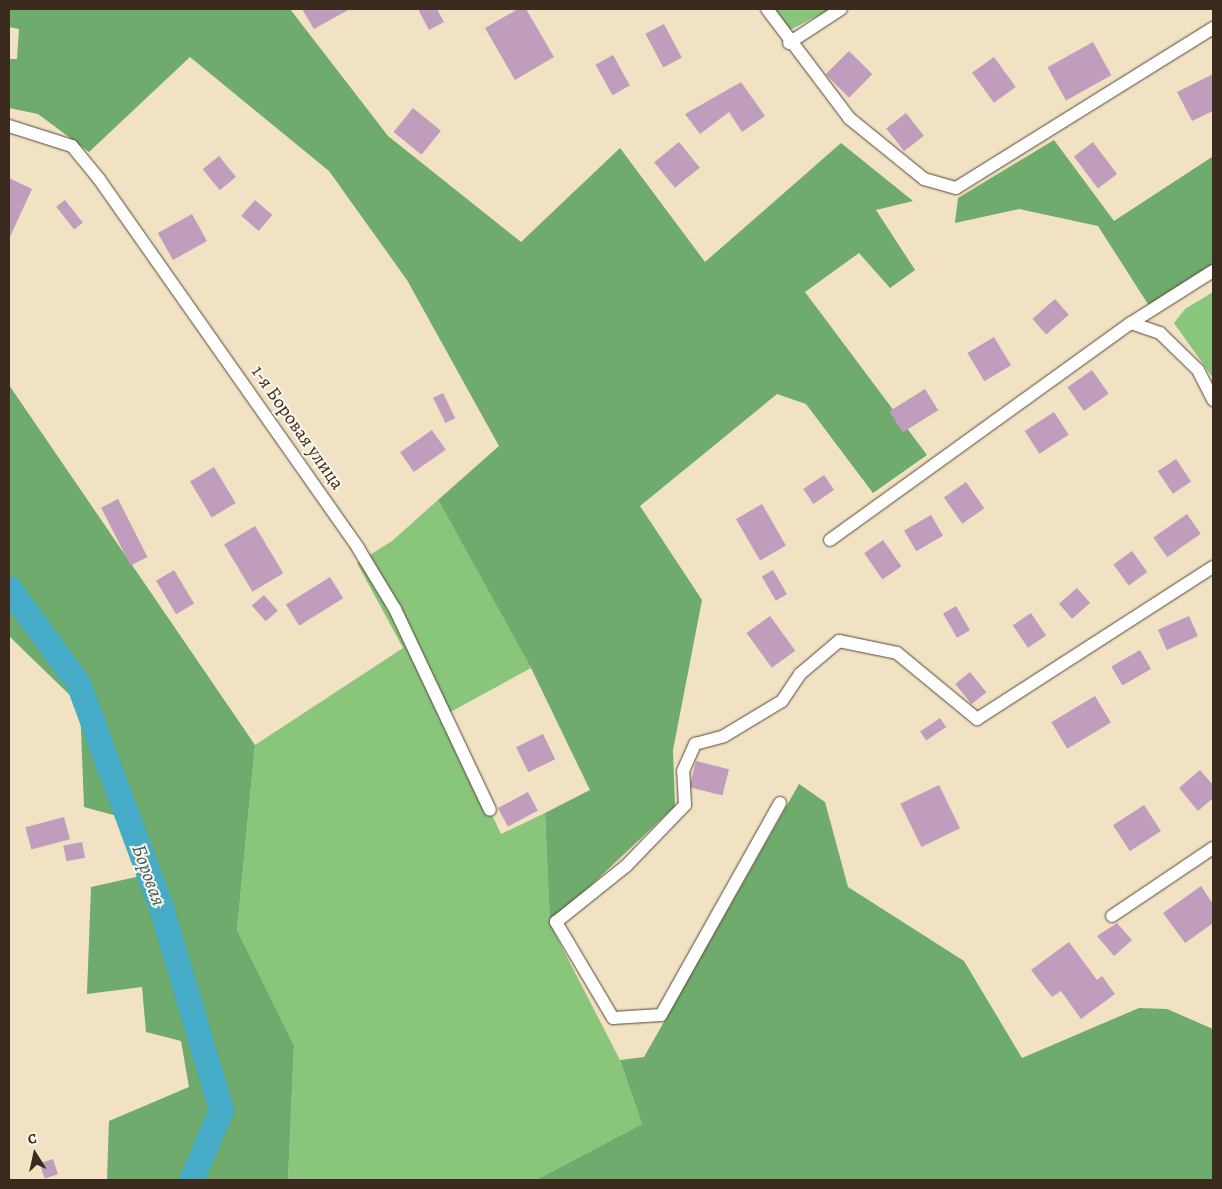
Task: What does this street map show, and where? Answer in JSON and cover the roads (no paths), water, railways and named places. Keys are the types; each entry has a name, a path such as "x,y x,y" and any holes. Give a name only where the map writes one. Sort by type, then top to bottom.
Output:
{"street":[{"path":"767,9 789,42 849,118 894,160 924,179 956,188 1213,28"},
{"path":"789,42 841,9"},
{"name":"1-я Боровая улица","path":"9,126 72,146 178,292 362,556 395,609 490,810"},
{"path":"830,540 1131,323 1213,271"},
{"path":"1131,323 1160,333 1198,370 1213,400"},
{"path":"780,803 661,1015 613,1018 556,922 626,866 685,805 683,771 695,744 724,736 782,701 800,674 839,642 897,653 977,720 1213,567"},
{"path":"1112,916 1213,848"}],"waterway":[{"name":"Боровая","path":"9,588 78,683 161,907 221,1110 191,1180"}]}
